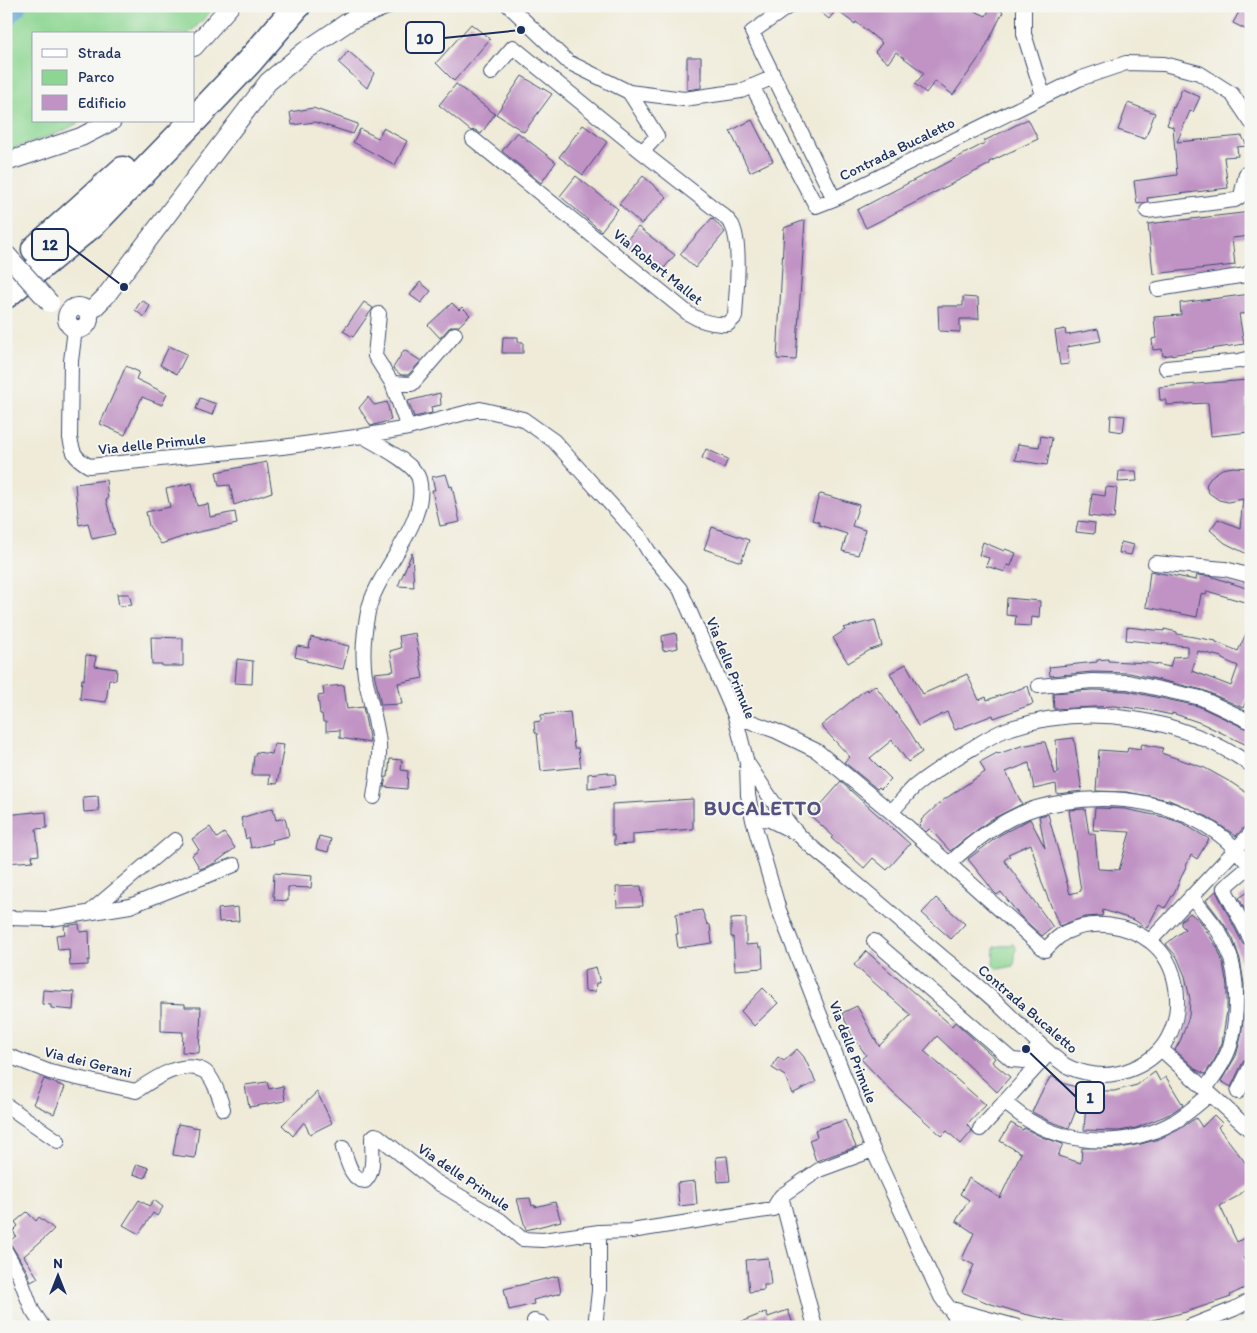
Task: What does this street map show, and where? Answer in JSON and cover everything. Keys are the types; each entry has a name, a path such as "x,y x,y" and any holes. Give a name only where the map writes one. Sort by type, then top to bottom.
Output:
{"highway":[{"path":"195,97 276,6"},
{"path":"195,119 264,46 297,6"},
{"path":"264,46 308,6"},
{"path":"6,273 47,240 120,173 170,122"},
{"path":"6,295 95,222 192,122"}],"street":[{"path":"195,46 230,6"},
{"path":"6,254 50,303 72,321 84,327 88,314 105,297 268,82 305,51 351,20 385,6"},
{"path":"509,6 568,62 629,92 684,99 741,91 774,77"},
{"name":"Contrada Bucaletto","path":"789,6 752,32 834,199 1079,78 1126,63 1164,64 1199,72 1232,94 1251,122"},
{"path":"1024,6 1024,34 1043,95"},
{"name":"Via Robert Mallet","path":"473,139 688,314 701,322 728,324 735,317 737,270 735,235 731,224 724,216 513,47 491,73"},
{"path":"752,86 816,206 834,199"},
{"path":"629,92 657,136 642,152"},
{"path":"8,162 81,137 110,122"},
{"path":"1147,211 1235,200 1241,196 1246,174 1251,170"},
{"path":"1158,289 1246,275 1251,271"},
{"path":"379,314 375,356 392,383 408,428"},
{"name":"Via delle Primule","path":"72,321 70,438 72,450 78,460 89,466 282,447 363,436 408,428 480,409 523,419 554,441 640,537 649,552 680,589 736,716 747,763 748,795 753,820 779,910 873,1150 948,1308 962,1327"},
{"path":"392,383 412,384 455,334"},
{"path":"1166,368 1239,361 1251,358"},
{"path":"363,436 410,466 419,477 421,494 417,512 401,547 378,586 368,610 364,639 365,674 379,743 379,765 374,796"},
{"path":"1155,563 1225,570 1251,576"},
{"path":"1039,686 1092,681 1128,682 1201,698 1251,722"},
{"name":"Contrada Bucaletto","path":"736,716 776,731 817,751 891,812 1045,950 1066,932 1103,924 1130,930 1150,941 1166,958 1172,971 1177,994 1177,1006 1172,1030 1160,1049 1144,1063 1134,1068 1109,1075 1097,1075 1075,1070 1045,1049 998,1004 797,833"},
{"path":"891,812 920,783 992,736 1007,729 1065,717 1126,717 1174,728 1214,742 1251,765"},
{"path":"747,763 797,833"},
{"path":"949,864 974,842 1011,818 1029,810 1078,800 1131,800 1167,808 1205,826 1220,836 1245,844"},
{"path":"753,820 768,819 797,833"},
{"path":"90,912 176,840"},
{"path":"1245,844 1250,867 1224,888 1251,940"},
{"path":"1150,941 1191,896 1245,844"},
{"path":"6,918 50,919 130,906 234,865"},
{"path":"1004,1102 1028,1120 1054,1132 1076,1138 1101,1141 1133,1139 1173,1122 1208,1092 1230,1047 1236,1003 1229,951 1219,931 1191,896"},
{"path":"874,941 1012,1060 1024,1061 1045,1049"},
{"path":"980,1129 1004,1102 1045,1049"},
{"path":"1160,1049 1251,1131"},
{"name":"Via dei Gerani","path":"6,1055 50,1072 136,1091 174,1070 192,1067 205,1072 217,1090 224,1108"},
{"path":"1238,1092 1251,1066"},
{"path":"6,1104 58,1141"},
{"name":"Via delle Primule","path":"342,1148 356,1178 365,1181 369,1177 371,1170 372,1138 375,1135 378,1136 433,1180 500,1220 522,1239 543,1240 599,1232 631,1231 773,1209 781,1196 819,1170 873,1150"},
{"path":"781,1196 815,1327"},
{"path":"595,1327 599,1291 599,1232"},
{"path":"6,1252 19,1275 32,1310 43,1327"},
{"path":"1190,1327 1251,1300"},
{"path":"948,1308 1018,1327"}],"green space":[{"path":"6,6 216,6 191,32 32,32 32,122 80,122 61,132 6,151"},
{"path":"1013,944 1016,948 1014,966 998,969 993,965 994,947"}],"building":[{"path":"813,6 964,6 986,16 991,6 1003,12 983,52 953,95 935,81 926,93 915,84 924,73 896,52 888,63 875,52 882,43 856,22 855,24 836,10 829,19"},
{"path":"1242,6 1251,6 1251,32 1233,23"},
{"path":"471,24 490,39 454,81 436,63"},
{"path":"348,51 374,73 367,88 339,63"},
{"path":"687,57 701,57 701,88 687,90"},
{"path":"522,76 552,94 524,132 496,114"},
{"path":"456,84 495,114 481,134 475,130 471,131 439,105"},
{"path":"1182,89 1200,97 1193,112 1190,111 1177,142 1242,136 1247,146 1237,147 1238,156 1224,157 1228,188 1147,198 1148,202 1137,204 1134,181 1177,175 1173,127 1167,125"},
{"path":"1128,103 1155,113 1145,139 1118,130"},
{"path":"313,108 358,124 353,134 315,122 292,125 290,112"},
{"path":"1028,119 1038,139 989,162 990,164 866,228 857,210"},
{"path":"752,120 773,161 750,172 730,131"},
{"path":"583,125 607,142 583,175 559,157"},
{"path":"383,128 407,141 395,165 353,142 360,129 378,138"},
{"path":"517,132 556,162 541,183 502,151"},
{"path":"576,176 618,209 601,231 560,196"},
{"path":"643,176 667,197 641,224 619,204"},
{"path":"1251,212 1251,236 1232,238 1235,265 1153,274 1148,224"},
{"path":"712,218 725,232 695,268 680,254"},
{"path":"805,220 796,360 777,359 784,228"},
{"path":"638,227 675,255 660,273 624,243"},
{"path":"420,282 431,291 421,303 410,295"},
{"path":"1251,294 1251,313 1239,314 1244,344 1163,356 1162,349 1153,350 1152,339 1156,338 1154,317 1181,315 1180,303"},
{"path":"963,297 978,298 979,319 960,319 960,332 939,331 938,306 963,306"},
{"path":"142,300 150,306 144,317 135,310"},
{"path":"364,302 373,308 353,337 343,331"},
{"path":"452,303 459,310 462,307 470,315 459,326 449,328 440,338 428,325"},
{"path":"1065,329 1066,335 1098,329 1101,341 1067,347 1069,364 1060,365 1055,331"},
{"path":"503,337 518,337 518,342 523,342 523,353 502,353"},
{"path":"169,346 187,354 177,374 160,365"},
{"path":"404,350 421,361 408,375 401,375 393,368"},
{"path":"126,366 139,372 136,379 167,394 162,405 142,397 125,435 100,424"},
{"path":"1248,380 1249,399 1246,400 1249,432 1211,436 1208,403 1166,405 1166,400 1160,400 1159,387"},
{"path":"440,393 441,405 431,407 432,413 414,417 408,401"},
{"path":"368,397 374,405 387,402 391,420 371,426 359,408"},
{"path":"200,398 216,404 212,415 196,409"},
{"path":"1111,415 1125,416 1123,432 1110,430"},
{"path":"1041,436 1052,438 1047,465 1015,460 1018,444 1039,447"},
{"path":"706,449 728,459 724,468 702,458"},
{"path":"267,462 272,492 234,505 230,485 219,486 216,472"},
{"path":"1233,467 1251,468 1251,495 1248,496 1251,497 1251,556 1225,543 1210,530 1218,519 1240,528 1243,499 1228,502 1219,500 1209,493 1206,487 1213,475 1222,469"},
{"path":"1119,471 1136,471 1137,481 1118,482"},
{"path":"446,474 450,487 452,486 460,522 440,526 432,490 435,490 432,477"},
{"path":"106,480 108,499 106,500 115,534 92,539 88,523 79,525 75,484"},
{"path":"192,483 197,506 208,504 210,517 235,512 237,524 194,533 161,544 149,526 146,512 170,507 166,489"},
{"path":"1106,487 1117,488 1114,519 1089,516 1092,494 1105,496"},
{"path":"819,495 859,505 852,526 865,530 858,555 842,551 847,534 819,525 819,522 812,520"},
{"path":"1078,521 1095,523 1094,534 1076,532"},
{"path":"712,527 749,540 741,562 704,549"},
{"path":"983,542 1004,551 1005,549 1016,553 1011,566 1007,565 1005,572 986,566 989,558 979,555"},
{"path":"1121,542 1134,545 1131,555 1119,553"},
{"path":"412,553 414,587 398,586"},
{"path":"1150,571 1196,580 1197,575 1210,576 1251,590 1251,604 1207,591 1206,595 1201,594 1197,617 1146,607"},
{"path":"117,594 129,594 132,605 119,606"},
{"path":"1007,598 1040,601 1039,618 1032,617 1031,626 1015,625 1016,616 1006,615"},
{"path":"875,620 882,646 870,650 848,663 833,638 845,630 843,628"},
{"path":"1251,623 1251,689 1243,708 1203,690 1130,673 1092,672 1050,676 1049,667 1108,659 1108,661 1150,663 1170,667 1173,657 1187,656 1187,646 1126,640 1127,627 1164,631 1164,629 1177,632 1177,634 1216,641 1238,651","holes":["1198,651 1222,657 1222,659 1238,666 1231,686 1192,671"]},
{"path":"415,633 423,678 398,683 402,704 381,705 374,673 394,671 390,651 401,648 399,636"},
{"path":"676,633 678,648 663,651 662,636"},
{"path":"151,637 183,638 183,666 152,664"},
{"path":"311,637 349,646 343,669 295,657 297,646 309,648"},
{"path":"86,655 96,656 95,666 117,669 116,680 109,679 106,702 80,699"},
{"path":"237,659 253,661 252,684 235,683"},
{"path":"906,664 923,694 967,674 979,700 986,697 987,700 1028,686 1033,704 994,718 993,715 955,730 947,712 918,726 890,673"},
{"path":"344,685 347,709 363,707 370,743 340,738 340,730 326,731 326,722 323,722 322,714 320,714 318,696 324,695 323,687"},
{"path":"875,685 910,732 922,752 908,762 892,740 870,758 891,779 881,789 879,787 877,789 844,762 850,757 821,726 866,689 868,691"},
{"path":"1092,690 1127,691 1198,706 1251,731 1251,747 1201,723 1172,713 1172,715 1114,706 1054,709 1053,693"},
{"path":"570,712 574,748 578,748 581,767 541,771 534,722 541,721 541,715"},
{"path":"1074,738 1082,791 1057,794 1056,784 1034,789 1029,763 1006,772 1022,804 990,820 950,851 931,830 929,829 926,832 919,825 922,822 921,820 942,801 985,772 980,762 997,753 1045,742 1055,774 1058,773 1056,740"},
{"path":"274,744 284,745 277,784 269,783 270,775 252,775 256,752 272,754"},
{"path":"1142,744 1163,748 1161,753 1205,768 1251,796 1251,809 1246,816 1251,820 1236,836 1208,817 1169,800 1127,792 1096,791 1099,750 1127,752 1128,747 1140,749"},
{"path":"390,759 402,760 401,770 408,771 407,789 384,787 386,777 388,777"},
{"path":"608,772 608,774 615,774 616,785 588,788 588,774"},
{"path":"841,782 910,844 887,870 873,858 864,868 831,838 833,836 811,816"},
{"path":"98,796 99,811 84,812 83,797"},
{"path":"693,799 693,829 633,834 633,844 614,845 614,835 612,836 612,804"},
{"path":"273,808 276,820 285,818 289,836 272,840 273,843 251,848 249,837 246,839 241,818"},
{"path":"1095,808 1125,809 1164,817 1182,823 1209,839 1197,859 1191,855 1165,908 1159,905 1147,928 1134,920 1103,910 1102,916 1085,917 1059,926 1042,883 1031,844 1008,854 1010,856 1004,860 1053,927 1042,936 1020,916 1001,892 997,895 993,891 968,859 1000,835 1030,819 1045,848 1039,816 1048,814 1070,894 1081,891 1069,810 1085,809 1089,834 1095,834 1098,869 1119,870 1130,832 1093,830"},
{"path":"46,812 47,828 36,829 39,855 32,856 33,861 6,863 6,815"},
{"path":"210,827 217,838 224,833 235,848 215,863 200,869 192,855 199,850 192,839"},
{"path":"319,836 331,839 328,852 316,849"},
{"path":"274,873 312,876 311,888 288,887 288,901 274,900"},
{"path":"641,886 643,906 617,907 616,887"},
{"path":"1251,890 1251,921 1239,898"},
{"path":"1216,891 1243,944 1251,949 1251,1055 1243,1062 1231,1087 1221,1081 1236,1056 1241,1037 1244,1012 1244,984 1240,959 1233,939 1206,900"},
{"path":"936,898 965,924 951,939 922,913"},
{"path":"238,907 239,921 219,922 218,909"},
{"path":"702,910 707,924 710,925 712,943 678,948 676,914"},
{"path":"1190,913 1200,921 1217,947 1223,963 1227,986 1227,1010 1222,1043 1215,1059 1205,1074 1197,1070 1175,1050 1189,1016 1190,999 1185,976 1177,957 1166,944 1185,929 1181,925 1181,921"},
{"path":"746,918 746,945 758,944 759,948 762,948 763,968 735,970 731,919"},
{"path":"79,924 80,932 89,931 90,960 88,960 88,965 70,966 69,949 58,950 56,935 65,934 64,926"},
{"path":"866,951 952,1026 955,1022 995,1058 992,1062 1010,1077 997,1092 937,1036 924,1051 986,1105 967,1125 972,1131 961,1144 947,1131 942,1136 892,1092 861,1059 866,1055 851,1034 842,1013 857,1006 879,1046 911,1015 854,965"},
{"path":"596,967 600,983 596,983 595,992 585,991 584,970"},
{"path":"763,988 778,1003 754,1026 741,1011"},
{"path":"43,990 74,992 73,1010 51,1008 51,1005 42,1004"},
{"path":"161,1003 185,1004 185,1007 201,1007 199,1053 182,1052 183,1032 161,1031"},
{"path":"797,1049 804,1057 816,1082 792,1094 785,1076 772,1068 778,1057 784,1061"},
{"path":"1155,1072 1160,1081 1166,1077 1183,1105 1170,1114 1136,1128 1119,1131 1084,1130 1087,1091 1114,1091 1137,1085"},
{"path":"1051,1076 1065,1084 1084,1089 1069,1128 1049,1121 1032,1112"},
{"path":"44,1079 65,1087 54,1114 33,1104"},
{"path":"267,1082 269,1089 283,1086 285,1101 249,1107 245,1085"},
{"path":"317,1092 332,1123 310,1134 304,1122 293,1136 282,1125"},
{"path":"1214,1115 1222,1123 1218,1127 1251,1170 1251,1185 1238,1196 1220,1206 1237,1242 1251,1234 1251,1254 1243,1258 1251,1273 1251,1285 1230,1295 1231,1297 1186,1312 1148,1321 1105,1325 1063,1322 1024,1314 988,1303 962,1292 974,1265 962,1259 974,1233 956,1221 969,1200 960,1194 969,1178 1000,1198 1021,1153 1000,1141 1011,1123 1023,1130 1024,1128 1063,1144 1058,1156 1081,1163 1082,1148 1120,1148 1141,1144 1159,1139 1178,1130 1196,1118 1202,1127"},
{"path":"845,1120 856,1147 816,1161 809,1140 817,1137 815,1130"},
{"path":"178,1124 199,1128 195,1158 173,1155"},
{"path":"727,1156 730,1181 718,1182 716,1157"},
{"path":"137,1164 149,1168 145,1178 133,1174"},
{"path":"695,1181 697,1204 679,1206 677,1183"},
{"path":"530,1198 532,1206 535,1205 535,1207 555,1202 561,1221 526,1230 517,1199"},
{"path":"139,1200 149,1206 154,1200 163,1207 157,1216 153,1213 139,1234 123,1225"},
{"path":"27,1212 36,1221 39,1217 54,1229 24,1256 38,1278 31,1282 27,1271 9,1241 16,1236 13,1231 18,1226 15,1222"},
{"path":"768,1258 771,1285 764,1285 764,1290 749,1292 746,1260"},
{"path":"558,1276 561,1293 533,1300 534,1304 509,1310 504,1289"},
{"path":"788,1310 794,1327 728,1327 766,1312 768,1317"}],"waterway":[{"path":"6,14 14,6"}],"place":[{"name":"10","path":"521,30"},
{"name":"12","path":"124,287"},
{"name":"1","path":"1026,1049"}],"district":[{"name":"BUCALETTO","path":"763,808"}]}
